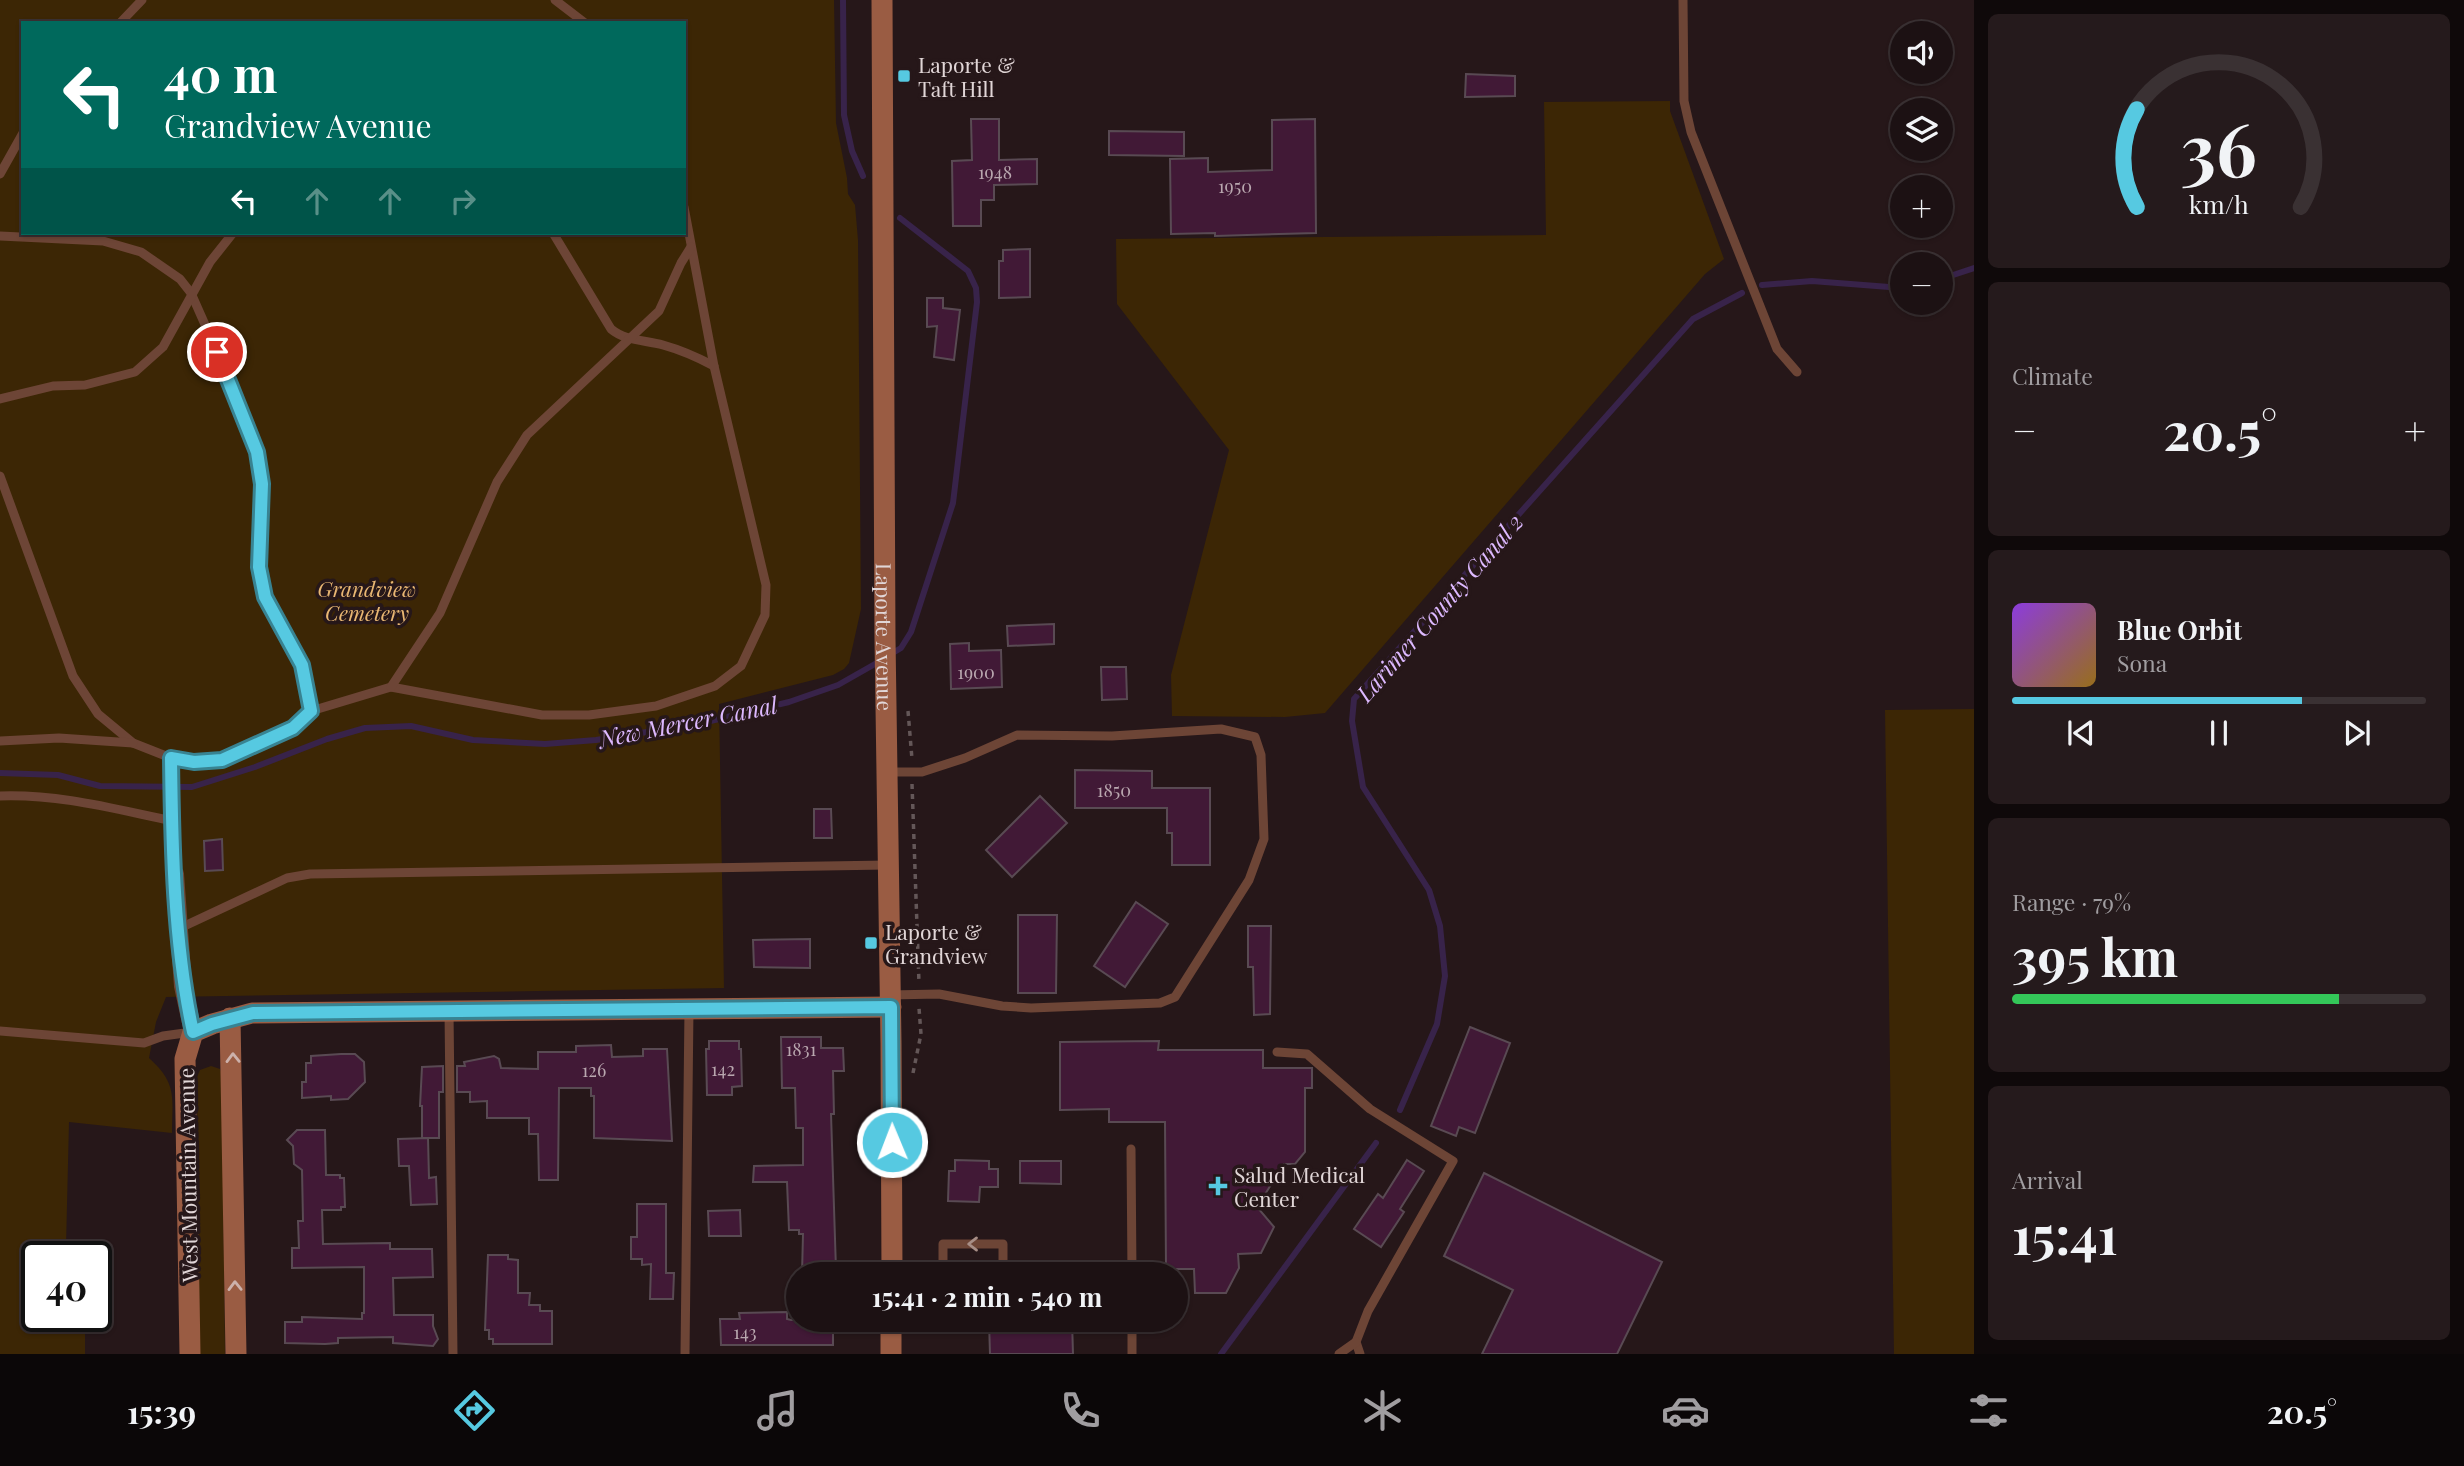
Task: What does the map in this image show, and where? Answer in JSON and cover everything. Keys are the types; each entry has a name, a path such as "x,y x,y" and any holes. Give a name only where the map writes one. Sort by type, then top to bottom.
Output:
{"street":[{"name":"Laporte Avenue","path":"882,0 892,1262"},
{"name":"West Mountain Avenue","path":"175,874 183,986 193,1032 185,1059 190,1354"},
{"path":"193,1032 230,1018 253,1013 689,1008 890,1001"},
{"path":"230,1018 236,1354"},
{"path":"891,1332 891,1354"}],"lane":[{"path":"122,21 142,0"},
{"path":"555,0 581,21"},
{"path":"1683,0 1684,101 1690,132 1777,349 1797,372"},
{"path":"0,174 21,137"},
{"path":"0,741 59,738 133,743 171,758 194,762 222,760 293,728 311,711 391,687 542,715 590,715 656,706 715,686 741,666 765,615 766,585 714,366 686,218"},
{"path":"0,399 53,386 85,385 135,372 163,346 209,262 231,235"},
{"path":"554,235 611,328 618,335 693,355 714,366"},
{"path":"0,236 116,244 141,252 180,279 191,293 257,452 262,484 259,567 265,597 302,665 311,711"},
{"path":"391,687 440,613 497,482 527,435 632,339 659,310 691,247"},
{"path":"0,476 73,676 98,714 133,743"},
{"path":"886,772 922,772 965,758 1017,735 1112,736 1221,729 1239,732 1255,737 1261,755 1264,839 1249,880 1175,997 1170,1000 1160,1003 1031,1008 1002,1006 939,994 890,1001"},
{"path":"171,758 175,874"},
{"path":"0,796 32,794 61,797 173,821"},
{"path":"178,929 287,878 310,874 887,865"},
{"path":"685,1354 689,1008"},
{"path":"449,1010 453,1354"},
{"path":"0,1031 144,1043 163,1036 193,1032"},
{"path":"1276,1052 1307,1054 1370,1109 1453,1161 1367,1311 1356,1342 1339,1354"},
{"path":"1131,1149 1132,1262"},
{"path":"943,1262 943,1244 1003,1244 1003,1262"},
{"path":"1132,1332 1132,1354"},
{"path":"1356,1342 1360,1354"}],"path":[{"path":"906,702 910,722 920,1034"}],"green space":[{"name":"Grandview Cemetery","path":"0,0 834,0 836,123 848,194 855,205 858,240 861,609 849,663 844,669 833,675 719,704 724,988 166,997 156,1022 149,1058 169,1084 172,1133 69,1122 66,1241 21,1241 21,1332 85,1332 85,1354 0,1354"},
{"path":"1670,101 1670,111 1724,259 1705,274 1325,713 1285,717 1172,716 1171,675 1229,450 1117,304 1116,239 1546,235 1544,102"},
{"path":"1974,709 1974,1354 1894,1354 1885,710"},
{"path":"211,1066 220,1069 222,1074 225,1354 199,1354 197,1077 200,1070"}],"building":[{"path":"1466,74 1515,76 1515,96 1465,97"},
{"path":"971,119 999,119 999,160 1037,159 1037,184 994,185 994,200 981,200 981,226 953,226 952,161 972,160"},
{"path":"1315,119 1316,233 1215,236 1215,233 1171,234 1170,159 1208,158 1208,172 1272,170 1272,120"},
{"path":"1109,131 1184,132 1184,156 1109,155"},
{"path":"1030,249 1030,297 999,298 999,261 1003,261 1003,250"},
{"path":"927,298 943,298 943,308 960,310 954,360 934,357 937,326 927,327"},
{"path":"1054,624 1054,644 1008,646 1007,626"},
{"path":"969,643 969,651 1001,650 1002,687 951,689 950,644"},
{"path":"1101,667 1126,667 1127,699 1102,700"},
{"path":"1075,770 1152,771 1152,788 1210,788 1210,865 1172,865 1172,833 1167,833 1167,808 1075,808"},
{"path":"1040,796 1067,823 1012,877 986,850"},
{"path":"814,809 831,809 832,838 814,838"},
{"path":"222,839 223,870 205,871 204,841"},
{"path":"1136,902 1168,924 1125,987 1094,966"},
{"path":"1018,915 1057,915 1056,993 1018,993"},
{"path":"1248,926 1271,926 1270,1014 1254,1015 1253,967 1248,967"},
{"path":"810,939 810,968 754,967 753,940"},
{"path":"1470,1027 1510,1043 1475,1133 1459,1127 1456,1136 1431,1126"},
{"path":"781,1037 821,1037 821,1048 843,1048 844,1071 833,1071 834,1114 831,1114 836,1262 802,1262 803,1234 799,1234 799,1230 789,1230 787,1182 753,1182 754,1166 803,1165 803,1128 796,1128 795,1088 782,1088"},
{"path":"709,1041 739,1041 742,1086 732,1087 732,1095 707,1095 706,1049 709,1049"},
{"name":"Salud Medical Center","path":"1159,1041 1158,1050 1263,1050 1263,1068 1312,1068 1312,1088 1305,1088 1305,1152 1295,1164 1284,1164 1257,1207 1274,1227 1261,1253 1238,1254 1239,1268 1226,1293 1195,1293 1194,1269 1188,1269 1188,1262 1166,1262 1165,1122 1109,1122 1109,1109 1060,1110 1060,1042"},
{"path":"611,1045 612,1057 643,1056 643,1049 667,1049 672,1141 594,1138 594,1096 591,1096 591,1088 559,1088 558,1180 539,1180 538,1134 529,1134 529,1118 487,1118 487,1101 470,1102 470,1092 457,1092 457,1066 465,1066 464,1062 494,1056 499,1059 501,1068 538,1069 538,1052 576,1052 576,1046"},
{"path":"355,1054 364,1062 365,1082 348,1099 331,1100 331,1096 302,1098 302,1082 306,1082 306,1063 311,1063 311,1056"},
{"path":"443,1066 443,1092 439,1092 439,1138 422,1138 422,1067"},
{"path":"297,1130 325,1130 326,1175 340,1175 340,1178 344,1178 345,1207 341,1207 341,1210 322,1210 323,1244 390,1243 390,1249 432,1249 433,1277 393,1278 394,1315 433,1315 433,1326 438,1339 433,1346 393,1343 393,1337 338,1338 338,1343 325,1344 285,1343 285,1322 302,1322 302,1317 362,1319 364,1313 364,1267 292,1268 292,1248 299,1248 298,1221 303,1221 302,1170 294,1164 293,1146 287,1140"},
{"path":"428,1138 429,1178 436,1177 437,1204 411,1205 409,1166 399,1166 398,1139"},
{"path":"955,1160 989,1161 989,1169 998,1169 998,1187 980,1187 979,1202 948,1201 949,1171 955,1171"},
{"path":"1407,1160 1424,1171 1400,1209 1404,1212 1381,1247 1354,1229 1378,1194 1383,1198"},
{"path":"1020,1161 1061,1161 1061,1184 1020,1183"},
{"path":"1484,1173 1662,1262 1617,1354 1482,1354 1513,1290 1444,1256"},
{"path":"637,1204 666,1204 666,1273 674,1273 673,1299 650,1299 651,1264 642,1265 642,1259 631,1259 631,1237 637,1237"},
{"path":"740,1210 741,1236 709,1236 708,1211"},
{"path":"488,1255 508,1255 508,1259 518,1260 518,1293 530,1293 529,1305 540,1305 540,1311 552,1311 552,1344 493,1344 493,1339 489,1339 489,1330 485,1330"},
{"path":"786,1312 786,1332 833,1332 833,1345 721,1345 720,1319 740,1319 739,1313"},
{"path":"989,1332 1072,1332 1073,1354 990,1354"}],"waterway":[{"name":"New Mercer Canal","path":"843,0 844,115 852,151 863,176"},
{"name":"New Mercer Canal","path":"891,654 901,648 911,632 953,503 977,302 976,288 968,271 900,218"},
{"name":"Larimer County Canal 2","path":"1953,275 1974,268"},
{"name":"Larimer County Canal 2","path":"1762,285 1812,281 1890,287"},
{"name":"Larimer County Canal 2","path":"1400,1110 1437,1024 1445,976 1440,926 1429,890 1363,787 1352,721 1354,699 1693,319 1742,293"},
{"name":"New Mercer Canal","path":"0,773 58,775 100,786 192,787 365,728 411,726 473,740 545,744 596,740 698,724 789,702 838,685 882,660"},
{"name":"Larimer County Canal 2","path":"1221,1354 1376,1143"}],"place":[{"name":"Laporte & Taft Hill","path":"904,76"},
{"name":"Laporte & Grandview","path":"871,943"},
{"name":"Salud Medical Center","path":"1218,1186"}],"route":[{"path":"217,352 257,452 262,484 259,567 265,597 302,665 311,711 293,728 222,760 194,762 171,758 178,929 183,986 193,1032 230,1018 253,1013 891,1007 892,1142"}]}
